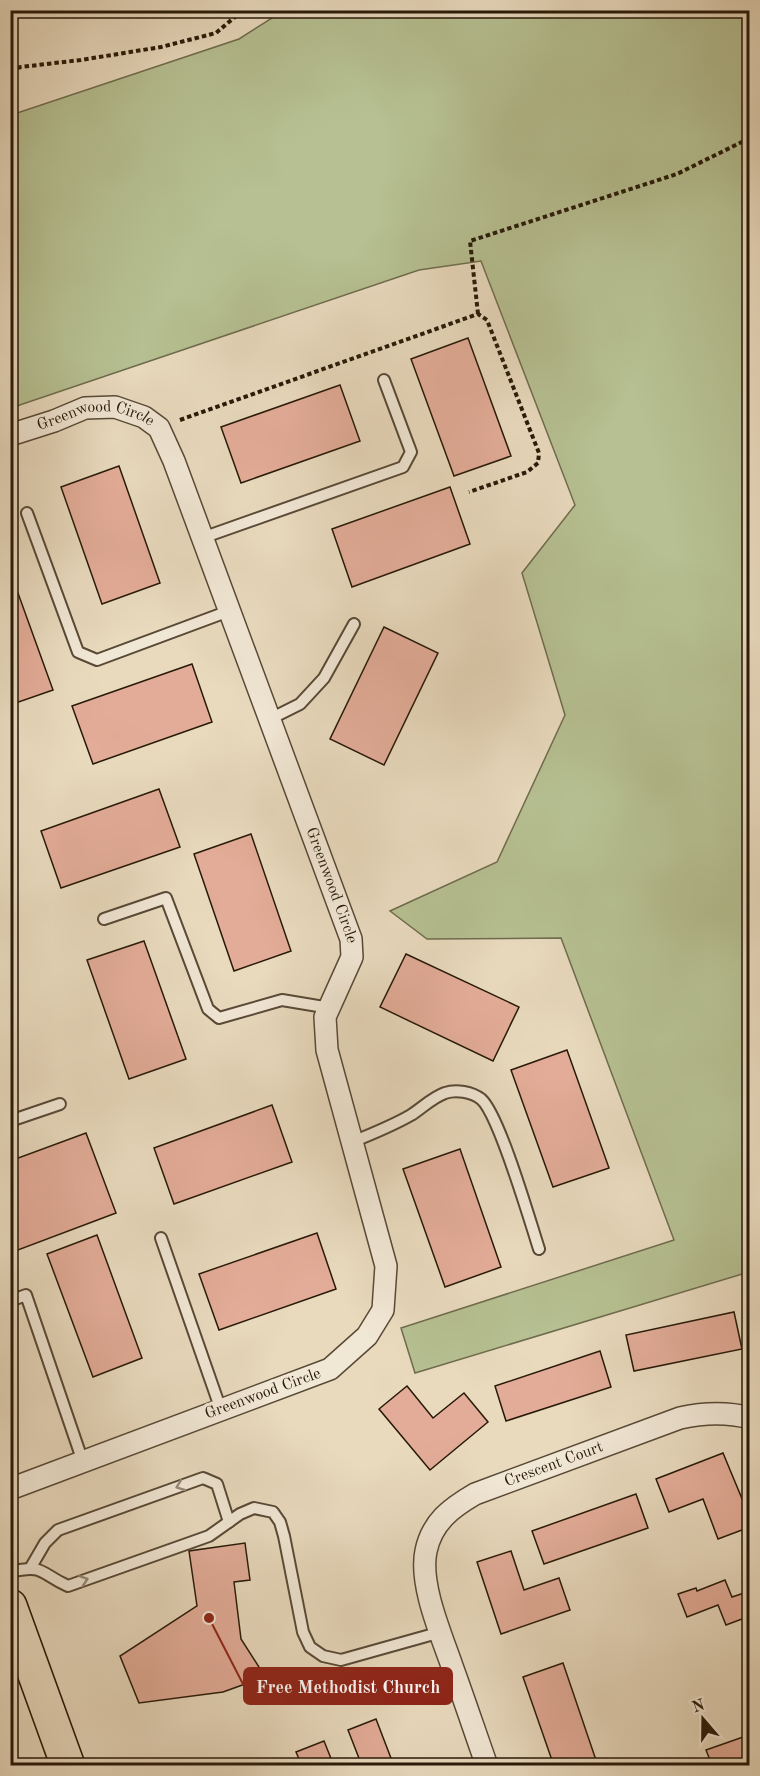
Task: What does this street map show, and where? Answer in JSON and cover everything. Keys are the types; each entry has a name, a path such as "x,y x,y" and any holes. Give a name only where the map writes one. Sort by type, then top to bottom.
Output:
{"main road":[{"path":"10,1606 68,1766"}],"street":[{"name":"Greenwood Circle","path":"10,435 85,408 115,407 144,417 159,428 351,939 352,957 325,1017 327,1050 386,1266 383,1310 367,1336 330,1370 10,1489"},
{"name":"Crescent Court","path":"487,1766 429,1593 424,1560 426,1550 435,1528 447,1512 475,1494 680,1418 704,1414 738,1415 750,1418"}],"lane":[{"path":"202,538 403,467 411,452 384,380"},
{"path":"27,513 78,652 97,660 229,610"},
{"path":"270,719 300,704 324,678 354,624"},
{"path":"104,919 166,898 208,1009 219,1018 282,1000 330,1008"},
{"path":"352,1142 390,1127 446,1092 469,1093 481,1100 490,1110 539,1249"},
{"path":"10,1121 60,1104"},
{"path":"161,1238 221,1410"},
{"path":"10,1301 26,1295 83,1462"},
{"path":"31,1567 45,1543 58,1530 203,1478 217,1484 229,1522"},
{"path":"10,1572 31,1567 43,1570 68,1586 209,1536 240,1514 254,1508 273,1512 280,1522 303,1632 310,1647 323,1656 341,1660 441,1632"}],"path":[{"path":"10,70 161,47 216,33 243,10"},
{"path":"478,314 470,241 677,174 750,138"}],"green space":[{"path":"283,11 749,11 749,1272 415,1373 401,1328 674,1240 561,938 427,939 390,911 497,862 565,715 522,573 575,505 481,261 419,270 11,408 11,115 239,39"}],"building":[{"path":"468,338 511,456 454,476 411,359"},
{"path":"340,385 360,441 241,483 221,427"},
{"path":"119,466 160,583 102,604 61,487"},
{"path":"450,487 470,544 352,587 332,529"},
{"path":"10,571 53,690 10,705"},
{"path":"384,627 438,653 384,765 330,739"},
{"path":"192,664 212,722 93,764 72,706"},
{"path":"159,789 180,847 61,888 41,831"},
{"path":"251,834 291,951 234,971 194,854"},
{"path":"144,941 186,1059 129,1079 87,960"},
{"path":"406,954 519,1007 493,1061 380,1007"},
{"path":"567,1050 609,1168 553,1187 511,1070"},
{"path":"272,1105 292,1162 174,1204 154,1148"},
{"path":"86,1133 116,1213 10,1253 10,1161"},
{"path":"460,1149 501,1267 445,1287 403,1169"},
{"path":"317,1233 336,1289 219,1330 199,1274"},
{"path":"97,1235 142,1358 93,1377 47,1254"},
{"path":"734,1312 742,1349 634,1371 626,1335"},
{"path":"600,1351 611,1387 506,1421 495,1386"},
{"path":"407,1386 433,1418 464,1393 488,1422 430,1470 379,1409"},
{"path":"723,1453 750,1518 750,1527 718,1539 703,1499 669,1512 656,1479"},
{"path":"636,1494 648,1528 544,1564 532,1531"},
{"path":"245,1543 250,1580 234,1582 241,1639 259,1667 262,1678 223,1692 139,1703 120,1656 197,1606 189,1551"},
{"path":"511,1551 524,1590 559,1578 570,1610 501,1634 477,1562"},
{"path":"725,1580 732,1597 750,1591 750,1616 726,1625 718,1605 687,1617 678,1594 696,1588 697,1591"},
{"path":"563,1663 598,1766 554,1766 523,1677"},
{"path":"376,1719 394,1766 362,1766 348,1730"},
{"path":"746,1736 750,1744 750,1766 729,1766 726,1760 712,1765 706,1750"},
{"path":"324,1741 334,1766 302,1766 296,1752"}],"place":[{"name":"Free Methodist Church","path":"209,1618"}]}
